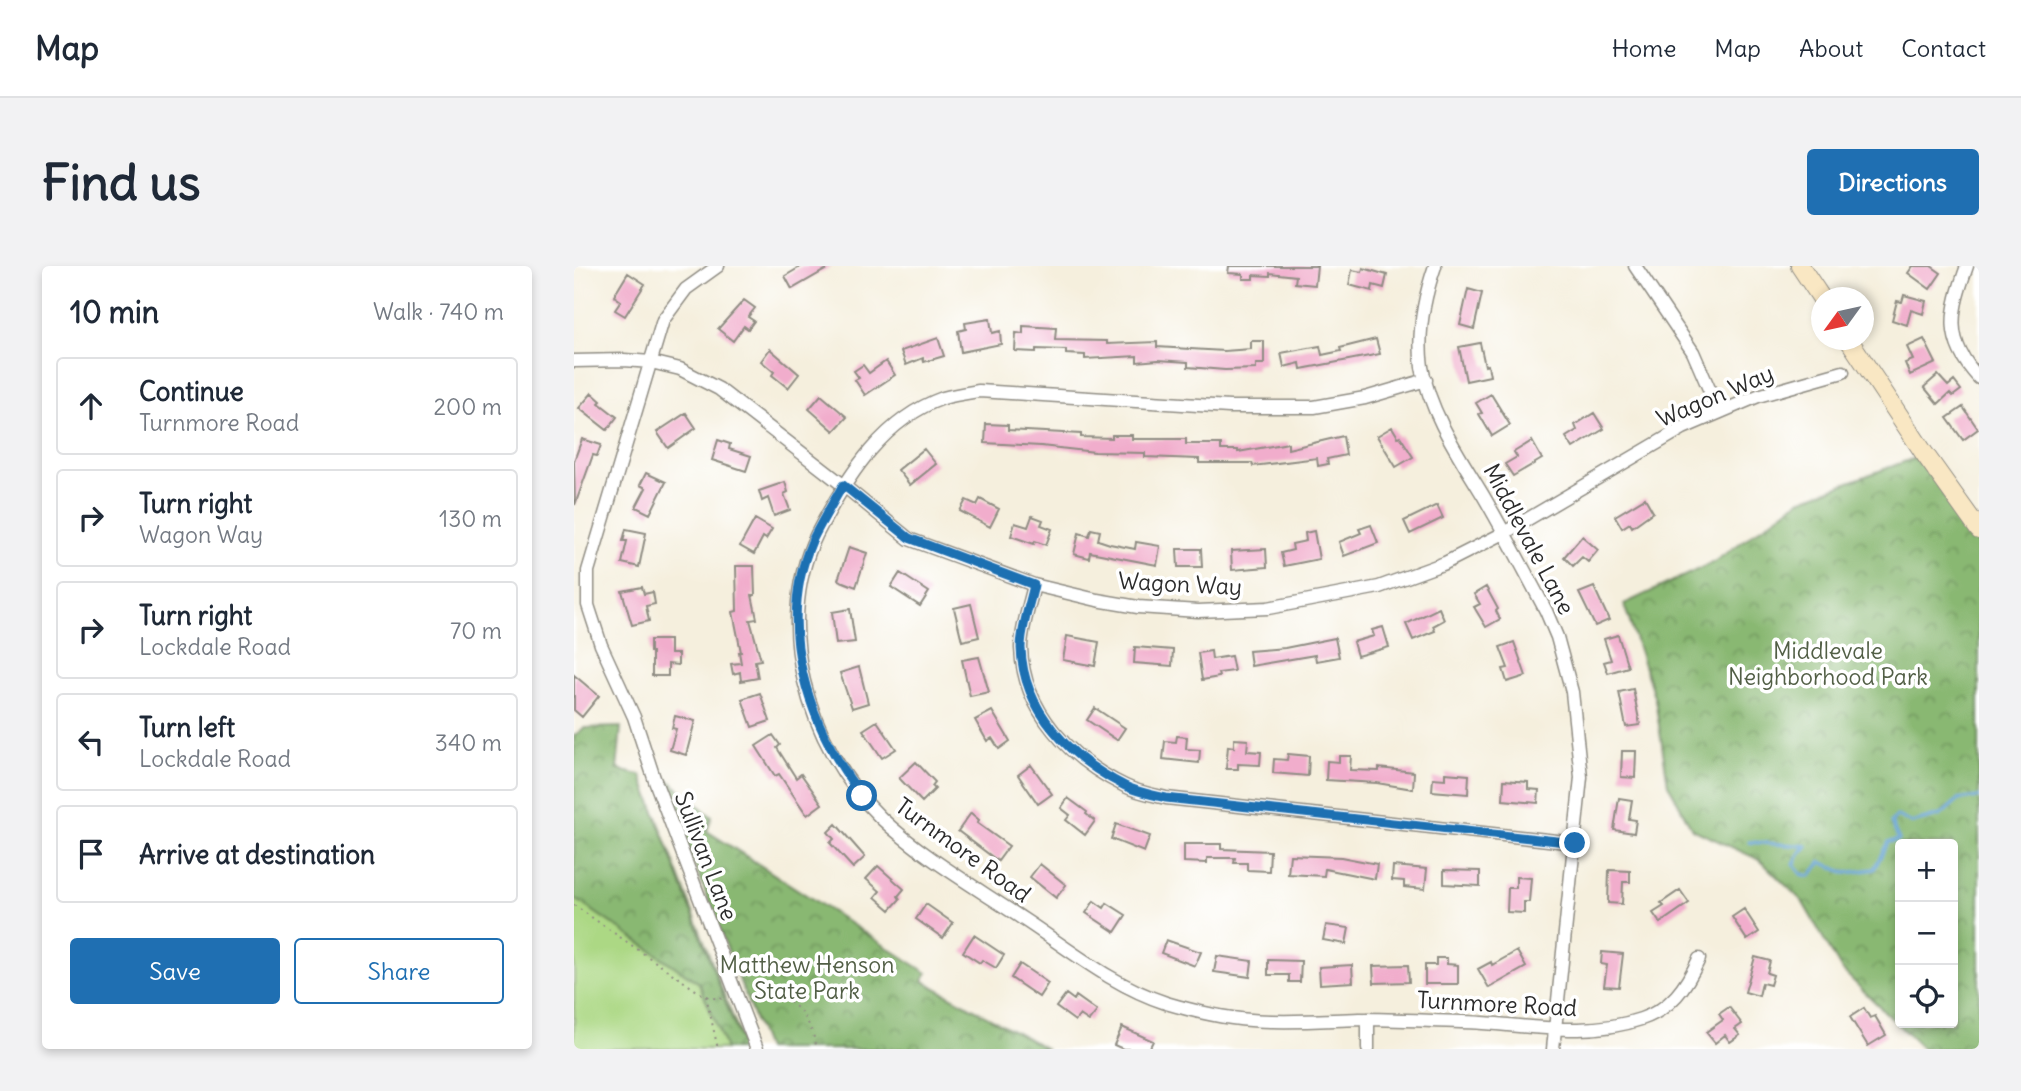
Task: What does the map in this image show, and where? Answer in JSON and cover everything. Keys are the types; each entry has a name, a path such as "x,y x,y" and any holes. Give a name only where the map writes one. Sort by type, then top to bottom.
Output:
{"street":[{"name":"Sullivan Lane","path":"718,266 685,289 663,320 588,571 589,605 601,645 634,717 660,794 757,1049"},
{"name":"Middlevale Lane","path":"1435,266 1427,287 1422,318 1422,368 1441,423 1550,620 1558,638 1572,692 1581,777 1553,1049"},
{"path":"1635,266 1693,352 1719,412"},
{"path":"1800,266 1814,287"},
{"path":"1967,266 1954,304 1953,331 1959,350 1979,378"},
{"path":"1856,350 1979,530"},
{"name":"Wagon Way","path":"574,361 624,359 651,362 680,369 719,389 909,538 1034,585 1138,607 1198,611 1268,608 1379,587 1445,563 1504,533 1683,428 1758,396 1843,372"},
{"name":"Turnmore Road","path":"1426,380 1364,398 1314,407 1229,407 979,391 943,398 914,413 875,444 843,485 812,542 801,582 797,620 800,659 807,694 825,740 847,777 882,819 938,863 1120,985 1195,1011 1251,1020 1480,1022 1592,1030 1646,1017 1672,1002 1689,982 1699,959"},
{"path":"1034,585 1021,645 1023,666 1035,704 1058,738 1082,760 1126,787 1166,798 1575,843"},
{"path":"1368,1019 1368,1049"}],"path":[{"path":"574,905 706,995 720,999 732,998"},
{"path":"741,996 765,993 786,999 804,1016 815,1038 817,1049"},
{"path":"706,995 718,1049"}],"green space":[{"name":"Middlevale Neighborhood Park","path":"1924,453 1979,530 1979,1049 1923,1049 1901,1028 1958,1028 1958,839 1895,839 1895,1022 1841,969 1802,901 1760,860 1692,829 1668,784 1655,699 1624,604 1714,562 1800,500"},
{"name":"Matthew Henson State Park","path":"621,727 617,770 641,775 743,1049 726,1049 699,983 574,898 574,736 584,728"},
{"name":"Matthew Henson State Park","path":"574,737 645,786 745,1049 574,1049"},
{"name":"Matthew Henson State Park","path":"659,772 712,817 707,831 927,973 923,981 1047,1049 766,1049"}],"building":[{"path":"802,266 832,266 792,289 785,276"},
{"path":"1229,266 1317,266 1315,285 1295,283 1296,276 1270,273 1270,276 1253,275 1253,279 1243,279 1243,274 1228,273"},
{"path":"1913,266 1931,266 1941,273 1930,289 1908,273"},
{"path":"1363,268 1387,275 1384,288 1373,285 1372,291 1349,285 1352,270 1362,272"},
{"path":"628,273 645,284 625,316 615,310 621,301 614,296"},
{"path":"1468,289 1482,293 1474,329 1460,325"},
{"path":"1904,295 1926,301 1923,314 1911,310 1907,325 1892,320 1897,301 1902,302"},
{"path":"744,300 755,308 748,317 754,321 748,329 744,326 733,341 718,329"},
{"path":"990,319 992,333 1000,331 1001,344 961,352 958,331 966,329 965,323"},
{"path":"1023,326 1056,328 1055,340 1107,341 1107,344 1157,342 1157,347 1224,351 1251,349 1251,341 1264,341 1264,364 1256,364 1256,369 1225,370 1188,367 1188,362 1137,362 1137,356 1085,359 1085,355 1066,354 1066,350 1015,351 1016,333 1023,334"},
{"path":"938,338 944,356 924,362 923,358 906,365 901,351"},
{"path":"1376,339 1380,354 1301,369 1300,363 1284,367 1281,353 1320,346 1322,355"},
{"path":"1924,339 1936,363 1910,375 1905,363 1913,360 1907,347"},
{"path":"1480,343 1490,376 1466,381 1459,347"},
{"path":"770,349 799,374 788,388 772,375 774,372 761,361"},
{"path":"886,361 895,375 865,395 855,380 859,378 854,371 863,365 869,373"},
{"path":"1938,375 1948,386 1954,381 1961,390 1953,396 1950,393 1938,404 1924,387"},
{"path":"592,393 601,401 599,403 617,417 607,430 579,408"},
{"path":"1491,394 1510,425 1492,436 1476,403"},
{"path":"821,395 847,417 834,431 809,409"},
{"path":"1963,407 1978,429 1963,440 1947,418"},
{"path":"686,413 696,428 668,448 657,432"},
{"path":"1594,413 1604,429 1573,448 1566,437 1577,430 1575,425"},
{"path":"986,424 1008,425 1008,430 1081,434 1081,437 1112,438 1112,435 1132,435 1132,439 1186,439 1186,444 1221,444 1221,450 1238,452 1288,443 1288,449 1343,436 1346,455 1327,459 1328,464 1318,466 1317,458 1253,466 1252,463 1199,463 1199,459 1145,457 1145,453 1095,452 985,443"},
{"path":"1392,427 1413,457 1396,467 1377,436"},
{"path":"582,439 601,445 597,456 593,455 575,505 574,461"},
{"path":"718,440 730,444 729,449 751,456 746,471 712,460"},
{"path":"1532,441 1542,459 1513,476 1505,464 1517,457 1514,452"},
{"path":"924,449 936,464 910,485 898,470"},
{"path":"646,473 666,482 650,514 636,507 646,488 640,485"},
{"path":"785,482 788,492 784,494 790,510 774,516 768,498 762,501 759,491"},
{"path":"1645,498 1653,512 1632,527 1630,523 1622,528 1615,516"},
{"path":"980,499 999,509 990,527 960,511 966,500 977,505"},
{"path":"1437,505 1443,518 1410,534 1404,521"},
{"path":"1032,516 1043,520 1041,525 1052,529 1046,545 1011,536 1015,523 1028,527"},
{"path":"755,519 772,529 766,539 763,537 754,554 740,546"},
{"path":"1371,525 1378,543 1344,556 1339,542 1361,533 1359,529"},
{"path":"626,529 646,533 639,567 622,563 627,541 623,541"},
{"path":"1091,529 1100,531 1098,540 1110,544 1135,549 1136,542 1160,546 1157,565 1090,552 1089,558 1074,554 1079,533 1089,536"},
{"path":"1314,531 1319,559 1284,566 1281,553 1293,550 1292,544 1306,541 1305,533"},
{"path":"1582,536 1598,550 1588,562 1582,557 1573,566 1564,557"},
{"path":"849,547 867,553 856,587 838,580"},
{"path":"1177,549 1201,549 1202,567 1178,567"},
{"path":"1266,549 1267,567 1232,570 1231,551"},
{"path":"736,566 754,566 755,595 752,595 757,619 750,620 761,660 755,661 758,678 741,681 740,672 733,674 731,664 741,663 733,612 737,611"},
{"path":"900,573 929,592 920,606 891,587"},
{"path":"642,587 644,594 653,592 655,604 646,606 649,621 632,625 622,591"},
{"path":"1486,587 1498,609 1496,611 1500,619 1486,627 1474,607 1480,604 1474,594"},
{"path":"1594,587 1609,620 1595,626 1579,593"},
{"path":"971,604 979,637 962,641 954,608"},
{"path":"1439,608 1444,620 1433,626 1435,631 1413,640 1406,624"},
{"path":"850,609 855,642 836,644 832,612"},
{"path":"1383,627 1389,647 1357,656 1353,642 1374,636 1372,630"},
{"path":"1618,635 1628,667 1608,673 1604,662 1611,660 1604,639"},
{"path":"1067,636 1099,642 1095,666 1063,660"},
{"path":"1335,638 1339,657 1316,661 1315,655 1251,666 1249,651 1285,648"},
{"path":"650,640 670,640 670,654 678,654 678,665 668,664 668,676 652,676"},
{"path":"1514,642 1526,676 1507,682 1503,669 1508,668 1500,647"},
{"path":"1135,647 1173,650 1172,666 1134,663"},
{"path":"1211,651 1212,659 1231,656 1234,671 1218,673 1219,677 1202,680 1198,653"},
{"path":"979,657 989,692 970,696 962,660"},
{"path":"859,667 868,703 852,708 840,673"},
{"path":"574,675 599,696 582,717 574,710"},
{"path":"1633,689 1640,725 1626,727 1619,692"},
{"path":"760,693 770,721 752,727 742,699"},
{"path":"1095,708 1125,728 1117,740 1087,720"},
{"path":"992,711 1010,741 999,749 992,738 987,741 975,720"},
{"path":"675,716 695,721 686,755 670,750 676,729 672,728"},
{"path":"877,721 896,749 882,758 863,730"},
{"path":"773,735 780,745 777,748 796,778 801,774 822,804 807,815 779,774 775,776 756,746"},
{"path":"1177,736 1187,737 1186,749 1200,750 1199,763 1163,759 1165,741 1176,742"},
{"path":"1234,739 1248,740 1247,751 1261,752 1260,765 1238,764 1238,769 1226,769 1228,746 1234,747"},
{"path":"1622,751 1636,751 1635,778 1621,777"},
{"path":"1288,754 1309,756 1308,776 1273,773 1274,759 1287,760"},
{"path":"1339,756 1351,756 1350,770 1379,771 1379,768 1414,772 1413,789 1377,783 1326,780 1327,761 1339,762"},
{"path":"916,762 935,782 932,786 935,789 922,802 899,778"},
{"path":"1031,765 1052,794 1038,804 1018,775"},
{"path":"1445,773 1469,775 1468,794 1432,791 1433,778 1445,779"},
{"path":"1504,780 1528,782 1528,789 1539,790 1538,803 1503,800"},
{"path":"1068,798 1095,821 1085,835 1066,820 1070,815 1061,808"},
{"path":"1619,798 1632,800 1629,819 1636,820 1634,833 1614,830"},
{"path":"971,813 979,820 977,823 1009,846 998,861 958,831"},
{"path":"836,824 865,857 853,868 830,843 834,839 828,832"},
{"path":"1116,824 1150,836 1144,852 1111,839"},
{"path":"1184,844 1221,844 1221,849 1270,851 1269,871 1247,870 1247,863 1234,863 1235,858 1207,858 1207,863 1184,862"},
{"path":"1290,855 1341,857 1377,864 1375,879 1325,869 1324,876 1288,874"},
{"path":"1040,864 1066,885 1056,898 1030,877"},
{"path":"878,866 904,889 898,896 900,899 890,910 875,897 880,891 866,879"},
{"path":"1393,866 1427,869 1425,889 1404,887 1404,881 1392,880"},
{"path":"1444,870 1480,871 1480,886 1444,884"},
{"path":"1609,870 1630,871 1630,882 1623,882 1622,904 1608,903"},
{"path":"1516,877 1531,878 1529,902 1524,902 1524,913 1507,912 1508,888 1516,888"},
{"path":"1680,890 1689,903 1660,923 1653,913 1664,906 1661,903"},
{"path":"1094,901 1104,908 1107,903 1126,915 1115,932 1086,913"},
{"path":"926,904 953,923 943,938 916,919"},
{"path":"1744,909 1759,932 1747,940 1732,917"},
{"path":"1326,925 1349,928 1346,944 1323,940"},
{"path":"974,935 1004,955 996,968 982,960 980,963 963,952"},
{"path":"1166,940 1201,952 1195,966 1161,953"},
{"path":"1517,951 1526,967 1489,988 1478,969 1491,962 1492,965"},
{"path":"1602,952 1623,954 1619,987 1604,986 1607,965 1601,964"},
{"path":"1217,956 1252,961 1250,977 1214,972"},
{"path":"1755,957 1770,961 1767,973 1773,975 1770,985 1762,983 1759,996 1745,992"},
{"path":"1436,958 1447,958 1447,964 1458,965 1458,984 1425,984 1425,965 1436,965"},
{"path":"1268,960 1301,961 1300,982 1289,982 1289,975 1268,975"},
{"path":"1020,964 1048,983 1039,997 1011,978"},
{"path":"1352,965 1353,982 1320,984 1319,967"},
{"path":"1408,965 1409,982 1374,983 1373,966"},
{"path":"1066,994 1074,1000 1076,996 1097,1011 1089,1021 1080,1015 1075,1021 1056,1007"},
{"path":"1729,1007 1742,1024 1735,1029 1740,1035 1730,1042 1725,1035 1715,1043 1706,1032 1723,1020 1719,1014"},
{"path":"1864,1008 1870,1018 1875,1016 1886,1035 1868,1046 1850,1017"},
{"path":"1122,1027 1153,1041 1149,1049 1123,1049 1114,1045"}],"waterway":[{"path":"1749,842 1807,846 1794,865 1801,874 1810,876 1821,862 1846,873 1874,869 1888,842 1899,840 1891,823 1897,816 1912,823 1941,815 1958,800 1979,797"}],"route":[{"path":"862,796 825,740 807,694 800,659 797,620 801,582 812,542 843,485 909,538 1034,585 1021,645 1023,666 1035,704 1058,738 1082,760 1126,787 1166,798 1575,843"}]}
